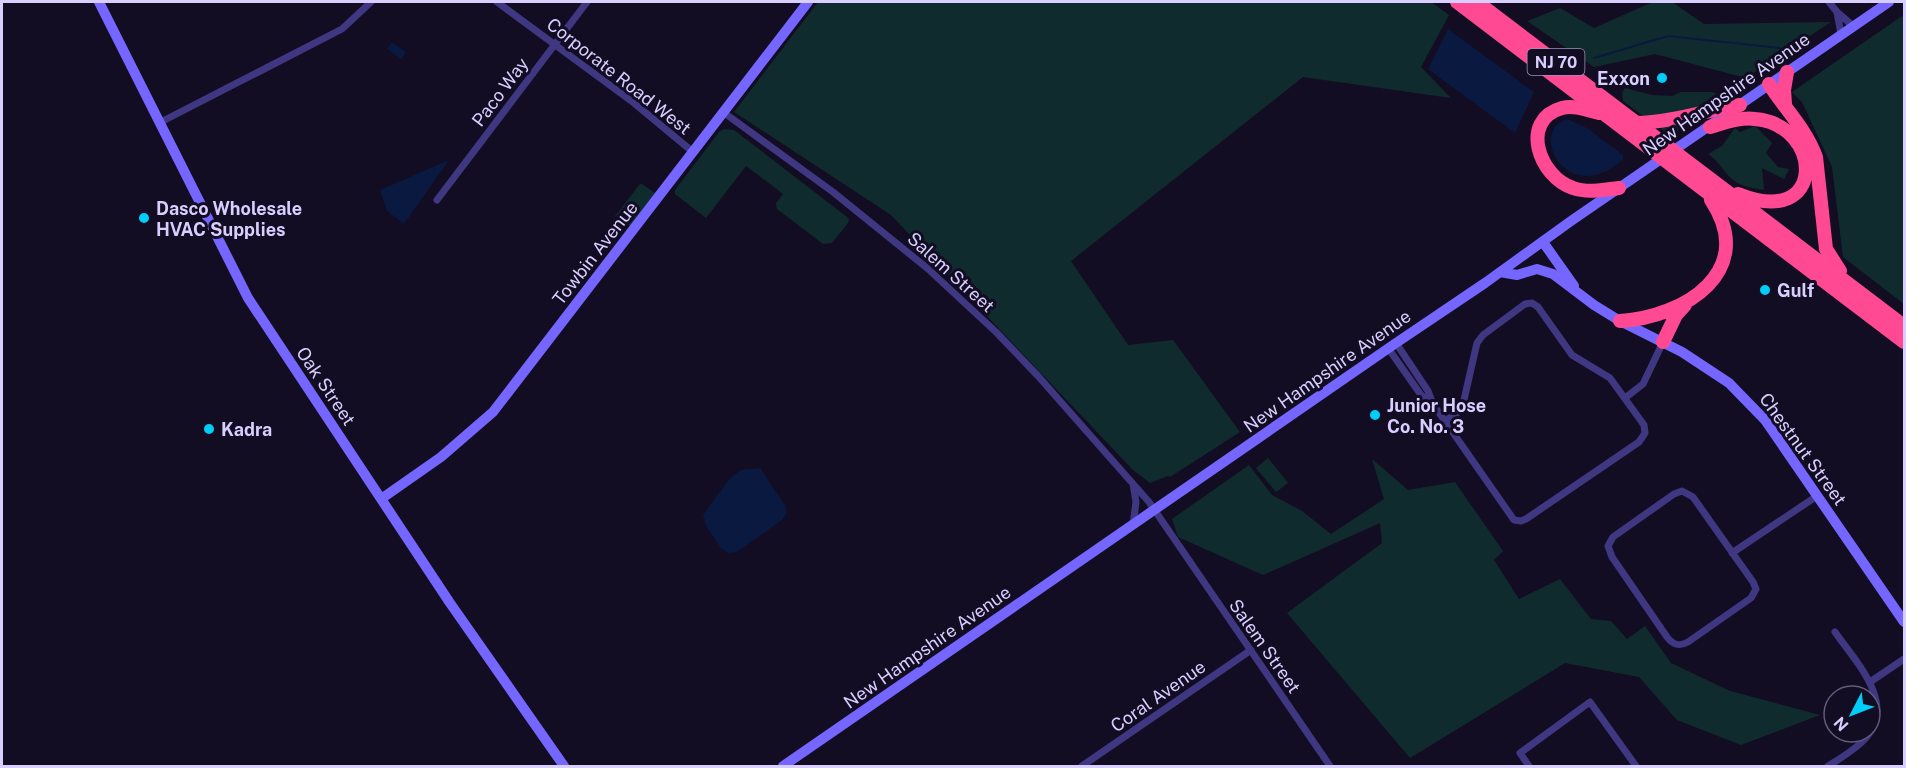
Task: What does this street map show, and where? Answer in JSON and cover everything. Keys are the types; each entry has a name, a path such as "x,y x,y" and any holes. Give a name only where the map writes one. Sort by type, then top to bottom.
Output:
{"highway":[{"name":"NJ 70","path":"1457,2 1605,115 1722,188 1905,326"},
{"name":"NJ 70","path":"1477,2 1635,123 1705,191 1905,342"},
{"path":"1785,104 1786,72"},
{"path":"1768,84 1808,137 1814,151 1826,249 1833,263 1851,285"},
{"path":"1635,123 1671,121 1704,111 1740,105"},
{"path":"1605,115 1583,109 1569,108 1555,111 1549,115 1540,128 1538,151 1554,177 1572,188 1591,191 1619,188"},
{"path":"1710,127 1753,118 1771,123 1789,133 1797,141 1805,158 1806,171 1802,186 1785,201 1760,202 1722,188"},
{"path":"1663,342 1676,315 1688,301 1714,279 1725,256 1725,226 1721,215 1705,191"},
{"path":"1620,321 1640,320 1659,315 1688,301"}],"street":[{"name":"Oak Street","path":"99,2 248,298 450,603 564,766"},
{"path":"159,123 342,30 371,2"},
{"name":"Corporate Road West","path":"497,2 634,103 693,152"},
{"name":"Paco Way","path":"437,200 588,2"},
{"name":"Towbin Avenue","path":"381,499 441,457 493,412 808,2"},
{"path":"1829,2 1853,26"},
{"name":"New Hampshire Avenue","path":"783,766 1392,345 1500,273 1768,84 1889,2"},
{"path":"1837,12 1841,34"},
{"name":"Salem Street","path":"723,112 833,192 927,268 996,332 1038,376 1140,490 1155,510 1330,766"},
{"name":"Chestnut Street","path":"1543,242 1579,293"},
{"name":"Chestnut Street","path":"1500,273 1517,275 1537,269 1545,271 1620,321 1712,370 1742,395 1765,420 1905,622"},
{"path":"1392,345 1428,390 1433,405 1510,517 1521,521 1644,437 1645,430 1644,425 1610,378 1572,355 1536,305 1529,303 1483,334 1476,345 1463,404 1457,413 1445,421"},
{"path":"1625,398 1643,384 1663,342"},
{"path":"1133,484 1136,502 1133,525"},
{"path":"1682,491 1693,497 1732,553 1753,582 1756,589 1754,594 1688,642 1676,645 1669,640 1648,610 1610,554 1608,546 1613,537 1682,491"},
{"path":"1732,553 1818,496"},
{"path":"1828,766 1860,744 1872,728 1877,712 1877,701 1870,682 1835,632"},
{"name":"Coral Avenue","path":"1082,766 1251,650"},
{"path":"1870,682 1905,659"},
{"path":"1529,766 1520,753 1590,702 1636,766"}],"green space":[{"path":"818,2 1431,2 1449,15 1421,67 1451,98 1303,77 1071,261 1128,345 1173,340 1240,432 1170,477 1150,483 1133,470 891,215 734,112"},
{"path":"1653,2 1672,2 1704,24 1831,22 1746,78 1655,54 1594,67 1527,21 1560,8 1594,28"},
{"path":"1902,16 1904,19 1904,304 1843,257 1832,167 1802,102 1792,92"},
{"path":"1625,88 1652,95 1672,96 1681,92 1713,92 1720,97 1720,100 1692,111 1646,118 1623,101 1622,93"},
{"path":"1686,122 1687,124 1670,136 1659,127"},
{"path":"1755,126 1772,143 1766,153 1778,167 1789,169 1784,179 1762,168 1764,190 1739,184 1708,154 1722,146 1735,128 1740,132"},
{"path":"724,129 734,130 847,217 848,223 832,243 823,244 777,209 776,203 783,194 746,166 706,218 675,194 675,190 719,132"},
{"path":"640,184 655,193 630,226 615,216"},
{"path":"1268,458 1288,483 1276,492 1256,468"},
{"path":"1372,459 1408,490 1455,482 1503,551 1494,560 1519,599 1560,579 1591,619 1611,621 1627,639 1645,626 1671,663 1730,691 1820,715 1741,745 1677,720 1639,677 1565,663 1410,758 1287,613 1382,543 1380,523 1263,575 1178,537 1172,519 1249,465 1272,495 1302,511 1331,534 1384,499"}],"water":[{"path":"1448,29 1534,92 1515,133 1428,69"},
{"path":"392,42 406,52 401,59 387,49"},
{"path":"1567,119 1587,128 1623,155 1623,159 1604,172 1588,176 1575,174 1563,167 1551,146 1551,135 1556,125"},
{"path":"449,160 404,224 387,211 380,190"},
{"path":"760,468 785,505 787,513 782,520 737,552 728,553 721,548 706,526 703,515 730,478 741,470"}],"waterway":[{"path":"1594,58 1668,36 1780,48"}],"place":[{"name":"Exxon","path":"1662,78"},
{"name":"Dasco Wholesale HVAC Supplies","path":"144,218"},
{"name":"Gulf","path":"1765,290"},
{"name":"Junior Hose Co. No. 3","path":"1375,415"},
{"name":"Kadra","path":"209,429"}]}
